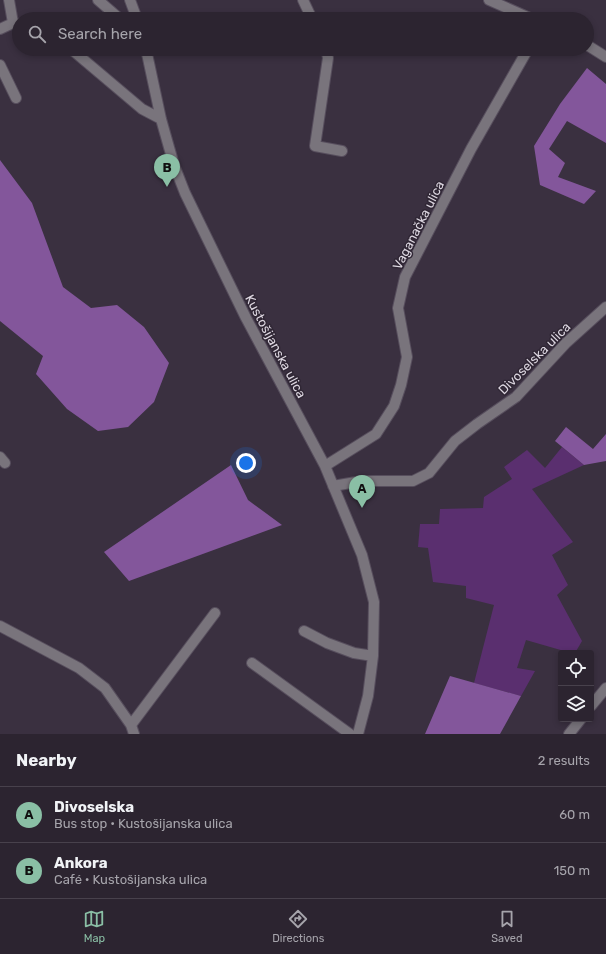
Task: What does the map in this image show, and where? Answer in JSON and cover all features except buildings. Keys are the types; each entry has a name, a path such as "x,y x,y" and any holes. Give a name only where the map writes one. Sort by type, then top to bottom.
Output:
{"street":[{"path":"9,0 13,12"},
{"path":"98,0 112,12"},
{"path":"130,0 135,12"},
{"path":"303,0 309,12"},
{"path":"488,0 516,12"},
{"path":"0,29 12,24"},
{"path":"594,49 606,57"},
{"path":"79,56 142,109 161,119"},
{"name":"Kustošijanska ulica","path":"148,56 161,119 174,165 185,193 246,318 325,466 362,555 374,602 373,656 368,696 358,734"},
{"path":"328,56 315,146 342,151"},
{"name":"Vaganačka ulica","path":"325,466 376,434 394,406 402,385 407,357 398,308 405,277 471,149 524,56"},
{"path":"0,65 16,98"},
{"name":"Divoselska ulica","path":"333,486 362,481 413,481 429,473 455,441 516,397 566,343 606,307"},
{"path":"0,626 79,668 105,688 133,730 215,613"},
{"path":"304,631 327,643 354,653 373,656"},
{"path":"252,663 350,734"},
{"path":"594,702 606,688"},
{"path":"569,734 579,722"}],"shaded area":[{"path":"587,68 606,84 606,143 567,121 549,149 565,163 558,177 596,191 584,204 540,185 534,146 560,104"},
{"path":"0,160 32,203 63,287 91,308 117,305 144,327 169,363 154,402 128,427 98,431 67,409 36,374 43,356 0,321"},
{"path":"566,427 593,449 606,434 606,461 584,465 555,441"},
{"path":"562,447 584,465 532,489 573,542 552,555 568,585 557,595 582,641 577,650 561,650 526,640 517,668 535,671 521,696 474,683 494,605 466,598 466,586 433,582 428,548 418,547 420,524 439,524 440,509 483,508 484,497 512,479 504,467 527,450 545,468"},
{"path":"231,465 248,500 282,525 129,581 104,552"},
{"path":"450,676 521,696 500,734 425,734"}],"place":[{"name":"Ankora","path":"167,187"},
{"name":"Divoselska","path":"362,508"}]}
